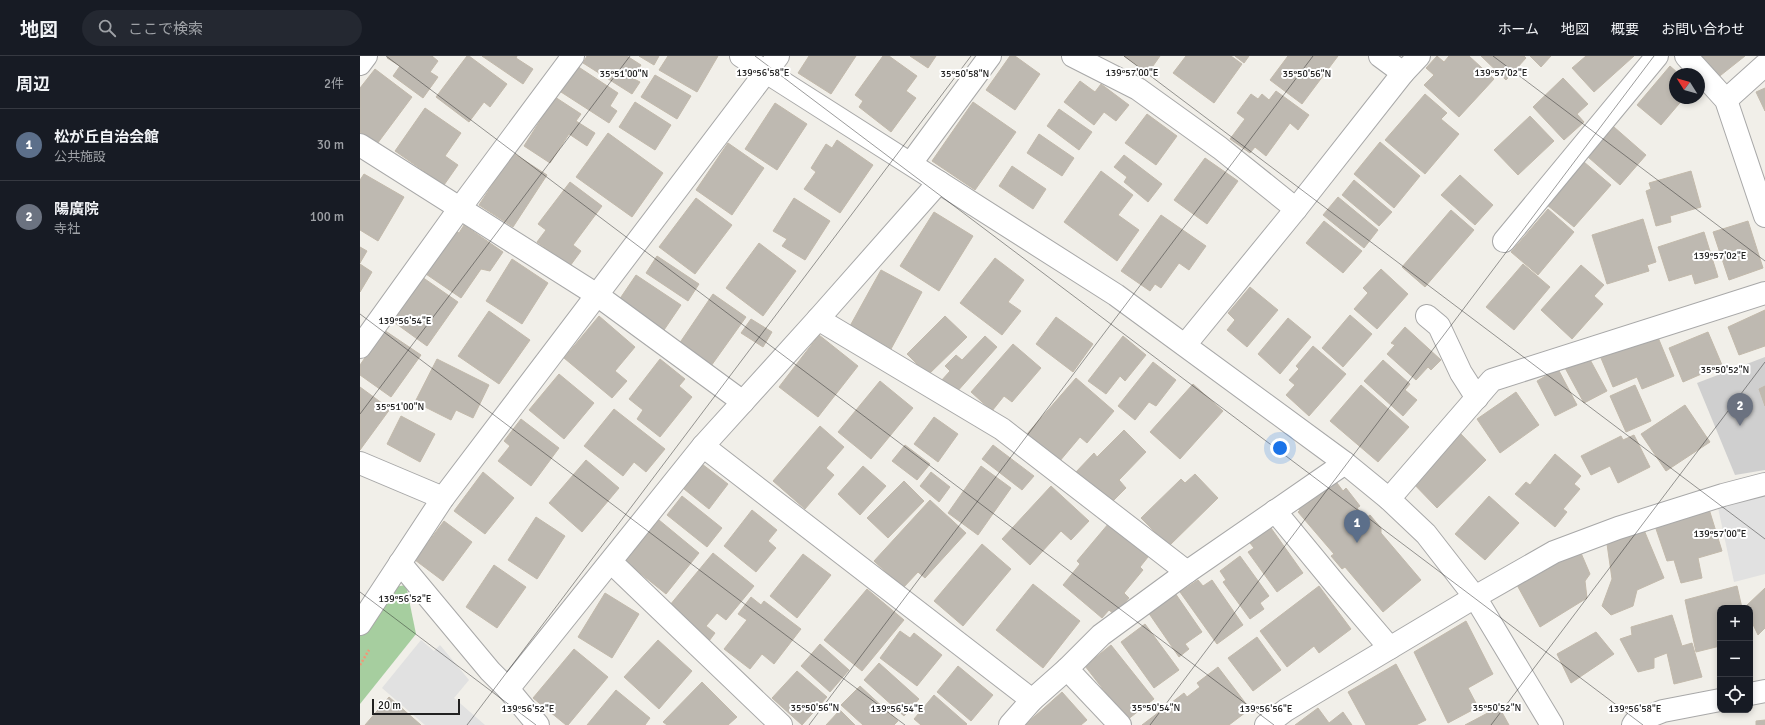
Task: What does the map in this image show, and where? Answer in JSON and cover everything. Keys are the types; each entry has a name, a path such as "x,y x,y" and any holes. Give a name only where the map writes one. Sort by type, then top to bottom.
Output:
{"street":[{"path":"360,64 366,56"},
{"path":"360,347 460,208 573,56"},
{"path":"741,56 772,64 939,182 1116,296 1345,463 1389,499 1426,534 1475,597 1552,725"},
{"path":"911,163 990,56"},
{"path":"1073,56 1138,89 1220,148 1296,209"},
{"path":"1380,56 1403,73"},
{"path":"1185,345 1296,209 1403,73 1419,56"},
{"path":"1504,241 1657,56"},
{"path":"1686,56 1726,100 1765,216"},
{"path":"361,621 443,498 772,64"},
{"path":"1726,100 1765,65"},
{"path":"360,145 597,295 743,402"},
{"path":"508,689 703,446 939,182"},
{"path":"1389,499 1492,380 1765,293"},
{"path":"1427,316 1439,326 1461,373 1476,398"},
{"path":"818,319 1002,429 1187,572"},
{"path":"703,446 1032,700"},
{"path":"360,463 443,498"},
{"path":"1010,725 1032,700 1067,669 1101,635 1187,572 1345,463"},
{"path":"1266,725 1286,710 1475,597 1561,550 1618,528 1723,495 1765,484"},
{"path":"1276,511 1336,585 1390,648"},
{"path":"611,562 781,725"},
{"path":"400,563 490,671 508,689 538,725"},
{"path":"1067,669 1120,725"},
{"path":"1753,693 1765,691"},
{"path":"1633,725 1635,722 1664,711 1717,701"}],"shaded area":[{"path":"1765,357 1765,470 1735,475 1697,383"},
{"path":"1765,494 1765,574 1734,582 1717,503"},
{"path":"421,640 434,651 440,645 469,680 454,698 485,725 425,725 382,688"}],"green space":[{"path":"406,585 416,634 360,704 360,609 371,591"}],"building":[{"path":"388,56 432,56 438,61 430,72 438,77 423,98 393,76 400,66 387,58"},
{"path":"467,56 507,84 490,107 484,102 469,122 436,97"},
{"path":"482,56 517,56 516,58 533,69 523,84"},
{"path":"587,56 627,56 641,65 632,78 640,82 632,94 583,63"},
{"path":"639,56 659,56 654,65"},
{"path":"668,56 718,56 697,92 659,70"},
{"path":"809,56 856,56 831,94 798,73"},
{"path":"883,56 889,56 917,76 906,91 916,98 891,132 859,107 863,101 855,95"},
{"path":"910,56 936,56 928,68"},
{"path":"1010,56 1015,56 1040,74 1015,110 986,90"},
{"path":"1124,56 1160,56 1148,73"},
{"path":"1186,56 1231,56 1242,64 1214,103 1173,73"},
{"path":"1235,56 1249,56 1244,63"},
{"path":"1288,56 1338,56 1302,104 1270,80"},
{"path":"1437,56 1444,62 1449,56 1469,56 1494,79 1459,117 1424,85 1434,75 1426,68"},
{"path":"1481,56 1524,56 1526,58 1506,80"},
{"path":"1530,56 1551,56 1541,67"},
{"path":"1586,56 1634,56 1594,92 1572,68"},
{"path":"1698,56 1745,56 1716,79"},
{"path":"577,66 618,93 610,106 617,111 609,123 561,92"},
{"path":"1670,66 1672,68 1669,68 1669,104 1679,104 1661,125 1637,105"},
{"path":"375,69 412,97 377,144 360,132 360,88"},
{"path":"655,75 691,96 677,119 641,97"},
{"path":"1563,78 1588,104 1577,114 1584,122 1564,140 1533,107"},
{"path":"1080,81 1095,92 1101,84 1129,105 1116,121 1104,112 1094,125 1064,102"},
{"path":"1765,88 1765,111 1756,92"},
{"path":"1276,91 1309,115 1298,130 1290,123 1266,156 1255,147 1250,153 1230,139 1245,119 1237,113 1251,94 1258,99 1262,94 1269,100"},
{"path":"1425,94 1447,113 1441,119 1459,134 1425,174 1385,140"},
{"path":"555,97 581,114 576,121 595,133 587,146 569,134 550,163 524,146"},
{"path":"635,102 671,125 655,150 619,127"},
{"path":"973,102 1016,132 975,190 932,161"},
{"path":"775,103 807,124 777,170 745,149"},
{"path":"425,108 461,133 445,156 458,165 444,185 395,151"},
{"path":"1059,109 1092,132 1079,150 1047,126"},
{"path":"1147,114 1177,136 1156,165 1125,143"},
{"path":"1530,116 1554,141 1518,175 1494,150"},
{"path":"1614,127 1646,155 1620,185 1588,157"},
{"path":"608,133 663,173 632,217 576,177"},
{"path":"1039,134 1074,158 1062,176 1027,153"},
{"path":"837,140 873,165 840,213 804,189 816,172 811,168 826,144 832,148"},
{"path":"1380,142 1420,176 1394,208 1354,174"},
{"path":"728,143 764,168 732,215 696,190"},
{"path":"513,153 547,175 513,227 479,205"},
{"path":"1124,155 1162,184 1148,202 1124,182 1127,177 1114,167"},
{"path":"1205,158 1238,181 1207,224 1174,200"},
{"path":"1584,162 1611,185 1574,227 1547,205"},
{"path":"1012,166 1046,189 1033,209 999,186"},
{"path":"1101,171 1133,195 1118,215 1139,230 1117,261 1064,222"},
{"path":"1691,171 1701,207 1670,216 1671,222 1656,226 1646,191 1651,189 1649,183"},
{"path":"364,174 404,197 378,241 360,230 360,180"},
{"path":"1460,175 1493,205 1475,225 1441,195"},
{"path":"1354,180 1392,212 1379,226 1342,195"},
{"path":"570,182 602,206 573,245 581,251 570,266 537,242 546,230 538,224"},
{"path":"1338,197 1378,230 1364,248 1323,215"},
{"path":"696,198 732,225 695,274 659,247"},
{"path":"794,198 830,221 805,260 782,246 787,239 773,231"},
{"path":"1548,209 1574,232 1538,275 1511,252"},
{"path":"1451,210 1474,230 1425,287 1402,267"},
{"path":"934,212 973,236 939,291 900,266"},
{"path":"1161,215 1206,246 1189,270 1179,263 1161,288 1155,284 1150,291 1121,271"},
{"path":"1643,219 1656,262 1647,265 1649,271 1607,284 1592,235"},
{"path":"1324,221 1362,251 1343,273 1306,243"},
{"path":"1748,221 1763,268 1729,280 1713,232"},
{"path":"464,225 503,252 490,271 481,269 461,298 423,272 452,228 459,233"},
{"path":"1704,232 1718,277 1695,284 1692,274 1669,281 1658,247"},
{"path":"759,243 796,271 763,316 726,288"},
{"path":"360,247 367,251 360,263"},
{"path":"657,256 699,284 688,301 646,273"},
{"path":"995,258 1024,280 1008,302 1021,311 1002,335 960,303"},
{"path":"512,259 548,283 522,324 486,301"},
{"path":"360,264 372,272 360,292"},
{"path":"1523,264 1550,287 1514,330 1486,307"},
{"path":"1581,265 1604,285 1594,296 1603,304 1572,339 1541,310"},
{"path":"1381,269 1408,294 1377,329 1354,309 1368,293 1363,288"},
{"path":"881,270 922,292 891,349 850,326"},
{"path":"636,275 681,305 664,330 619,300"},
{"path":"422,277 458,302 427,346 391,320"},
{"path":"1250,287 1278,310 1247,347 1227,330 1235,320 1228,313"},
{"path":"713,294 746,317 711,366 679,344"},
{"path":"1765,310 1765,346 1739,355 1728,327"},
{"path":"489,311 530,340 499,384 458,356"},
{"path":"1350,315 1372,334 1343,367 1322,348"},
{"path":"599,316 635,347 615,371 627,381 612,398 564,358"},
{"path":"945,316 967,337 928,375 907,354"},
{"path":"1056,317 1093,344 1073,372 1036,344"},
{"path":"1288,318 1311,337 1280,374 1258,354"},
{"path":"751,319 772,332 763,347 741,333"},
{"path":"1405,327 1441,360 1431,370 1428,367 1416,380 1387,354 1395,345 1391,343"},
{"path":"384,330 421,355 391,397 360,375 360,365"},
{"path":"1708,332 1722,365 1683,382 1669,348"},
{"path":"819,335 858,366 818,417 779,387"},
{"path":"1657,335 1674,376 1642,389 1637,377 1613,387 1601,358"},
{"path":"985,336 997,347 955,394 941,381 950,371 945,366 956,355 962,360"},
{"path":"1123,336 1146,355 1125,381 1120,376 1106,394 1088,381"},
{"path":"1013,344 1041,368 1012,402 1004,396 992,411 971,392"},
{"path":"1313,346 1346,374 1309,416 1286,395 1295,385 1289,380 1299,369 1296,366"},
{"path":"1587,354 1607,391 1584,403 1564,366"},
{"path":"437,359 489,385 473,418 456,410 451,420 415,402"},
{"path":"660,359 685,379 679,386 692,397 660,437 637,419 643,410 629,399"},
{"path":"1383,360 1410,384 1405,390 1417,400 1403,416 1364,381"},
{"path":"1153,362 1176,380 1156,406 1149,402 1135,420 1118,406"},
{"path":"1558,369 1577,405 1555,416 1537,381"},
{"path":"559,374 594,403 564,439 529,410"},
{"path":"1076,378 1114,411 1087,443 1080,437 1059,462 1027,434"},
{"path":"880,381 913,408 871,459 838,432"},
{"path":"1193,384 1223,411 1180,459 1150,432"},
{"path":"1361,385 1409,427 1378,462 1330,421"},
{"path":"1635,385 1651,421 1626,432 1610,396"},
{"path":"1765,386 1765,406 1759,389"},
{"path":"360,387 390,409 360,450"},
{"path":"1516,392 1539,425 1500,453 1477,419"},
{"path":"1685,405 1710,442 1666,471 1641,434"},
{"path":"614,409 665,449 646,472 634,462 623,476 584,446"},
{"path":"401,416 435,434 420,462 387,444"},
{"path":"934,417 958,434 938,462 914,444"},
{"path":"521,419 559,448 531,486 498,461 510,446 504,441"},
{"path":"820,426 844,447 826,468 834,475 805,509 773,481"},
{"path":"1124,430 1146,452 1119,480 1126,488 1109,505 1076,472 1094,453 1097,457"},
{"path":"1459,432 1486,460 1437,508 1410,480"},
{"path":"1634,435 1650,467 1618,483 1610,466 1591,475 1581,456 1621,436 1623,440"},
{"path":"905,445 930,464 917,480 892,461"},
{"path":"993,445 1034,476 1022,490 982,459"},
{"path":"1555,454 1581,476 1574,484 1580,489 1563,509 1567,512 1555,527 1515,494 1526,482 1530,485"},
{"path":"586,460 619,488 582,532 549,503"},
{"path":"702,464 728,484 709,509 684,489"},
{"path":"863,466 886,486 860,515 838,494"},
{"path":"981,466 1011,488 978,535 948,513"},
{"path":"483,472 514,498 485,534 454,511"},
{"path":"931,472 950,487 939,502 920,486"},
{"path":"1195,474 1218,498 1169,546 1141,518 1181,479 1185,483"},
{"path":"1334,479 1343,491 1346,488 1360,506 1357,508 1366,518 1370,515 1381,528 1381,533 1421,580 1383,612 1345,567 1342,569 1331,556 1334,554 1298,512 1300,510 1297,508 1304,502 1305,505 1312,500 1308,495"},
{"path":"904,481 924,501 888,538 867,518"},
{"path":"1051,486 1089,521 1071,540 1061,531 1030,565 1002,539"},
{"path":"682,496 722,528 707,547 667,515"},
{"path":"1489,496 1519,523 1485,560 1455,534"},
{"path":"930,500 966,533 925,578 918,572 903,588 874,561"},
{"path":"1709,509 1722,551 1698,558 1702,578 1681,583 1674,560 1667,561 1654,523"},
{"path":"752,510 777,530 768,541 776,548 756,572 724,546"},
{"path":"536,517 565,536 537,579 508,560"},
{"path":"659,520 699,553 666,594 625,561"},
{"path":"444,521 472,542 443,581 415,560"},
{"path":"1109,523 1148,557 1140,567 1143,570 1124,593 1129,598 1115,615 1109,610 1102,618 1063,585 1080,564 1077,561"},
{"path":"1271,528 1303,573 1277,592 1248,552 1254,548 1250,543"},
{"path":"1644,530 1664,578 1637,590 1633,606 1611,615 1602,606 1612,579 1607,544"},
{"path":"982,544 1011,569 963,626 934,601"},
{"path":"713,553 754,586 726,620 717,613 706,626 715,633 706,645 665,611"},
{"path":"1581,553 1590,574 1585,581 1587,598 1540,627 1517,585 1558,556"},
{"path":"803,554 831,575 797,618 770,596"},
{"path":"1240,556 1269,596 1260,603 1264,609 1250,619 1223,582 1226,580 1220,571"},
{"path":"494,565 526,587 497,628 466,607"},
{"path":"1198,580 1203,586 1212,580 1243,625 1217,644 1180,592"},
{"path":"1033,584 1080,621 1043,668 996,630"},
{"path":"1319,586 1351,629 1319,653 1314,646 1287,667 1260,631"},
{"path":"1737,586 1741,605 1717,605 1717,647 1696,652 1685,600"},
{"path":"1765,588 1765,628 1758,635 1753,624 1753,605 1747,605"},
{"path":"867,589 904,620 862,671 824,640"},
{"path":"605,593 639,614 612,658 578,637"},
{"path":"1175,593 1202,632 1185,644 1189,649 1179,657 1148,612"},
{"path":"751,597 761,605 764,601 801,629 774,664 762,654 750,669 724,649 747,620 738,614"},
{"path":"1672,615 1682,646 1692,643 1702,677 1674,684 1667,653 1654,658 1654,668 1638,672 1620,639 1632,635 1631,627"},
{"path":"1466,621 1493,674 1468,688 1478,707 1448,723 1414,652"},
{"path":"1145,624 1179,670 1154,688 1121,642"},
{"path":"900,631 910,638 914,633 942,655 917,686 880,658"},
{"path":"1596,632 1614,654 1571,683 1557,654"},
{"path":"1257,637 1281,670 1253,691 1228,658"},
{"path":"658,640 692,671 659,709 624,677"},
{"path":"820,644 849,670 830,692 801,666"},
{"path":"1111,645 1154,699 1127,720 1085,666"},
{"path":"574,649 608,677 568,725 566,725 533,698"},
{"path":"879,663 919,699 904,716 864,680"},
{"path":"1396,664 1426,720 1416,725 1366,725 1348,692"},
{"path":"958,666 993,695 971,721 937,692"},
{"path":"1218,667 1250,709 1229,725 1142,725 1184,693 1187,697 1200,687 1197,683"},
{"path":"797,671 827,697 802,725 772,698"},
{"path":"702,682 737,717 728,725 667,725 663,722"},
{"path":"860,686 898,721 894,725 863,725 841,705"},
{"path":"616,690 650,718 645,725 587,725"},
{"path":"1062,692 1087,720 1081,725 1025,725"},
{"path":"934,695 967,724 921,725 914,719"},
{"path":"389,697 421,725 365,725"},
{"path":"1499,707 1509,725 1465,725"},
{"path":"1318,708 1329,723 1343,712 1352,725 1295,725"},
{"path":"840,710 855,725 826,725"},
{"path":"1765,720 1765,725 1756,725 1756,721"}],"place":[{"name":"陽廣院","path":"1740,426"},
{"name":"松が丘自治会館","path":"1357,543"}]}
